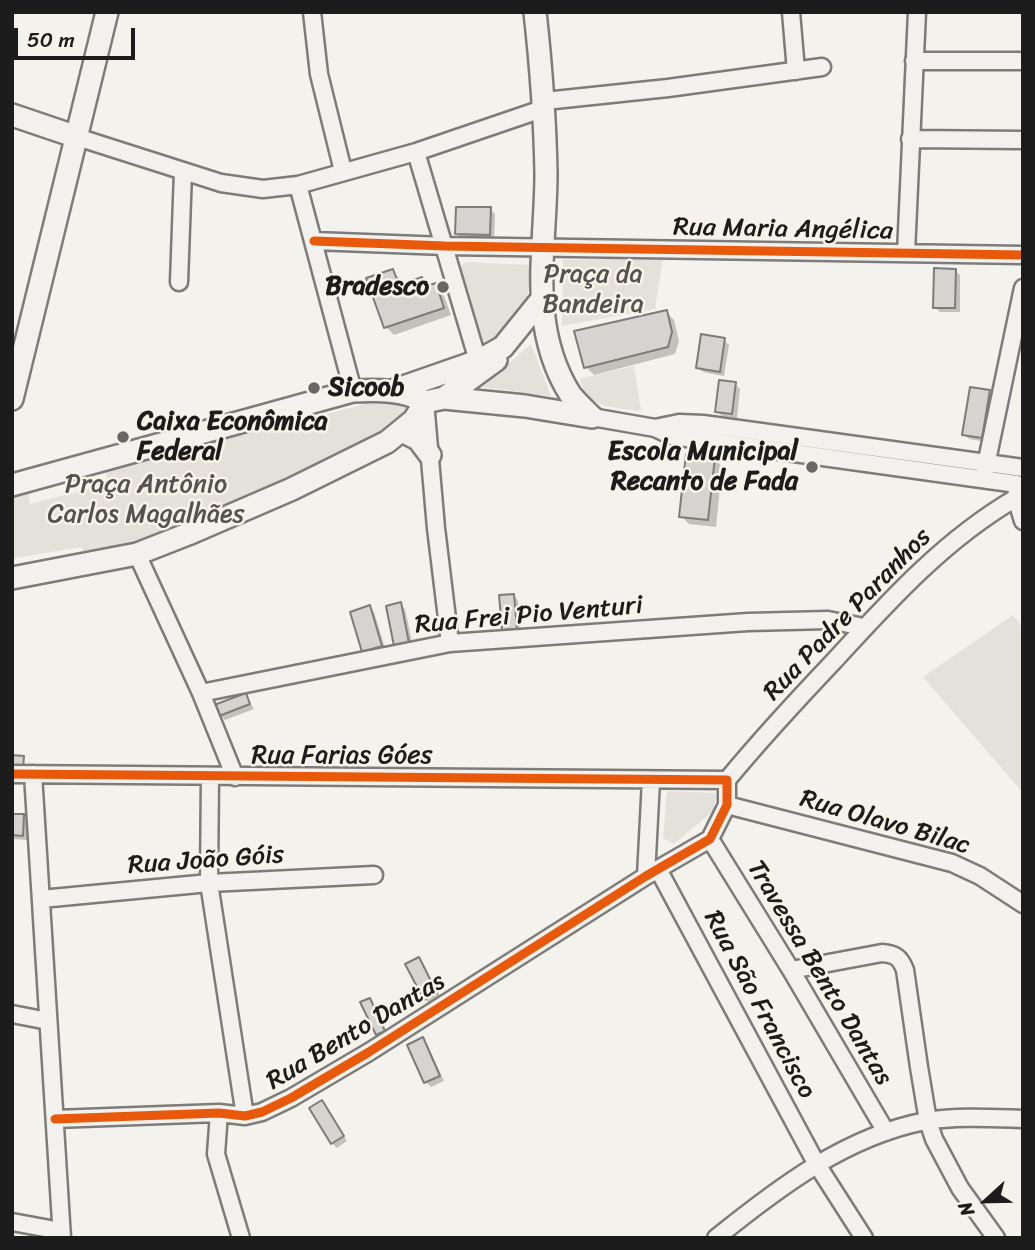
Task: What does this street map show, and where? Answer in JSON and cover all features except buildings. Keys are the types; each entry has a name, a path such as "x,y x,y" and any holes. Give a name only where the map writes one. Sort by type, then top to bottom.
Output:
{"main road":[{"path":"12,399 107,12"},
{"path":"535,12 545,104 546,178 541,300 556,365 572,396 592,417"},
{"path":"12,115 77,137"},
{"path":"12,578 137,554 292,489 364,454 402,431 435,400 495,363 503,347 541,300"},
{"path":"390,391 478,361 503,347"},
{"path":"12,485 353,391 390,391 435,400 525,406 592,417"},
{"path":"402,431 418,439 430,455"}],"street":[{"path":"313,12 319,74 343,171"},
{"path":"791,12 796,71"},
{"path":"906,253 917,12"},
{"path":"914,61 1023,61"},
{"path":"77,137 183,172 240,187 263,189 298,186 416,152 545,104 821,67"},
{"path":"910,139 1023,140"},
{"path":"416,152 478,361"},
{"path":"179,282 183,172"},
{"path":"298,186 353,391"},
{"path":"314,241 543,247"},
{"name":"Rua Maria Angélica","path":"543,247 1023,255"},
{"path":"984,479 1023,288"},
{"path":"435,400 430,455 450,643"},
{"path":"592,417 655,428 672,436 984,479 1017,491"},
{"path":"655,428 679,423 703,424 1023,468 1017,491 1023,521"},
{"name":"Rua Padre Paranhos","path":"727,780 864,627 930,562 1017,491"},
{"path":"137,554 201,693 235,777"},
{"name":"Rua Frei Pio Venturi","path":"201,693 450,643 748,622 828,620 864,627"},
{"name":"Rua Farias Góes","path":"12,774 727,780"},
{"path":"12,1222 61,1234 33,774"},
{"path":"210,776 209,884 245,1116"},
{"path":"652,780 652,872"},
{"path":"710,839 727,805 727,780"},
{"name":"Rua Olavo Bilac","path":"727,805 952,863 980,876 1023,904"},
{"name":"Rua Bento Dantas","path":"55,1119 219,1113 245,1116 262,1112 369,1052 652,872 710,839"},
{"name":"Travessa Bento Dantas","path":"710,839 886,1132"},
{"name":"Rua São Francisco","path":"652,872 816,1163 864,1238"},
{"name":"Rua João Góis","path":"41,899 209,884 374,875"},
{"path":"791,970 882,953 893,954 900,959 905,970 928,1121 934,1139 948,1167 996,1238"},
{"path":"12,1014 48,1021"},
{"path":"219,1113 216,1154 241,1238"},
{"path":"716,1238 816,1163 886,1132 928,1121 1023,1119"}],"green space":[{"name":"Praça da Bandeira","path":"663,258 655,309 562,326 563,260"},
{"name":"Praça da Bandeira","path":"465,262 531,265 527,300 494,346 483,347 459,269"},
{"name":"Praça da Bandeira","path":"531,344 551,396 482,387"},
{"path":"634,366 641,411 595,402 583,389 580,379"},
{"name":"Praça Antônio Carlos Magalhães","path":"366,404 405,404 409,413 358,450 140,546 86,557 81,547 15,558 12,566 12,497 28,493 30,504 107,484 106,469"},
{"path":"1013,615 1023,628 1023,793 923,677"},
{"path":"667,791 716,793 714,810 674,844 663,838"}],"cycle path":[{"path":"314,241 445,246 1023,255"},
{"path":"12,774 727,780 727,805 710,839 646,876 369,1052 291,1098 262,1112 245,1116 219,1113 55,1119"}],"place":[{"name":"Bradesco","path":"443,287"},
{"name":"Sicoob","path":"314,388"},
{"name":"Caixa Econômica Federal","path":"123,437"},
{"name":"Escola Municipal Recanto de Fada","path":"812,467"}]}
